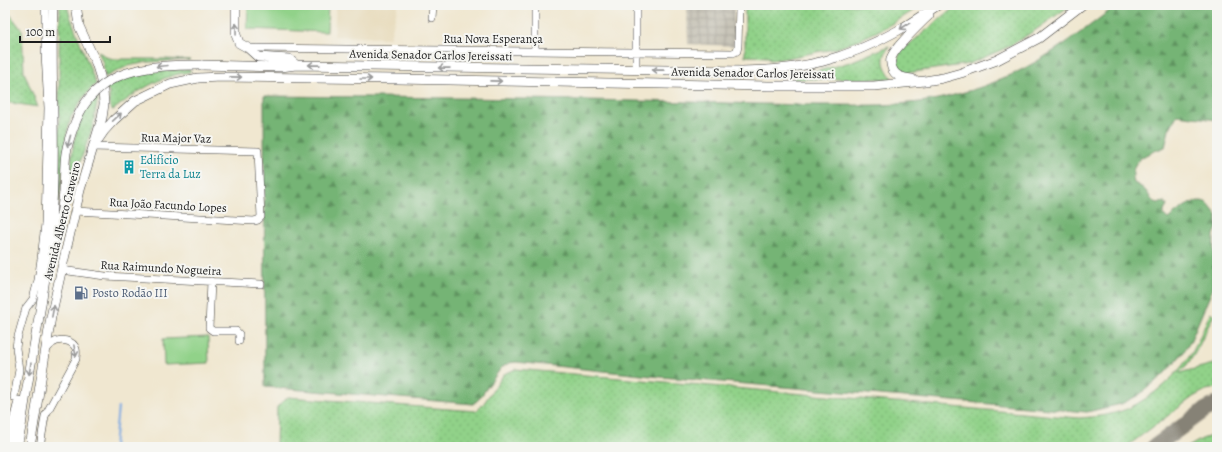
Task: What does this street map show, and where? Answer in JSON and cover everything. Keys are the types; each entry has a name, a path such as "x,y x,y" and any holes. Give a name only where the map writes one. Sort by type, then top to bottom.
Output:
{"main road":[{"name":"Avenida Alberto Craveiro","path":"17,447 47,262 53,192 53,5"},
{"name":"Avenida Alberto Craveiro","path":"30,447 61,270 80,190 102,118 104,104 103,91 96,63 79,26 76,5"},
{"path":"236,5 236,35 240,43 258,57 289,59 296,65"},
{"name":"Avenida Senador Carlos Jereissati","path":"47,262 55,240 61,216 66,152 69,138 82,108 89,97 109,81 130,71 159,66 201,65 762,71 786,69 838,58 868,46 897,31 938,5"},
{"path":"925,81 903,78 897,75 893,71 891,59 896,48 938,5"},
{"name":"Avenida Senador Carlos Jereissati","path":"93,147 114,120 135,101 170,84 198,78 405,79 768,86 874,86 925,81 961,73 997,60 1039,38 1082,5"},
{"path":"5,447 11,436 19,401 27,386"}],"street":[{"path":"14,397 19,370 16,348 17,340 26,308 33,299 38,280 42,259 45,224 48,108 45,5"},
{"path":"432,18 433,5"},
{"path":"535,5 535,51"},
{"path":"636,5 636,70"},
{"name":"Rua Nova Esperança","path":"248,48 733,53 737,51 738,46 739,5"},
{"name":"Rua Major Vaz","path":"93,147 258,151 260,219"},
{"name":"Rua João Facundo Lopes","path":"75,211 254,221 260,219"},
{"name":"Rua Raimundo Nogueira","path":"61,270 105,276 261,284"},
{"path":"211,281 209,328 213,331 236,331 239,334 239,341"},
{"path":"40,447 46,416 76,359 76,349 74,345 65,340 53,343 46,350"}],"shaded area":[{"path":"336,5 398,5 390,38 334,36"},
{"path":"687,5 734,5 734,46 688,44"}],"green space":[{"path":"60,5 67,5 96,84 83,98 71,117 66,137 59,202 59,54"},
{"path":"248,5 328,5 327,32 247,29"},
{"path":"745,5 921,5 887,26 851,43 830,50 770,60 769,57 745,56"},
{"path":"957,5 1071,5 1010,46 969,64 907,73 899,69 897,62 900,52"},
{"path":"1117,5 1217,5 1217,120 1177,115 1169,130 1165,147 1140,159 1136,163 1133,175 1134,183 1145,190 1154,202 1165,202 1167,206 1164,211 1164,215 1168,219 1181,209 1197,201 1207,203 1217,215 1217,228 1214,235 1213,288 1190,342 1184,352 1162,376 1139,395 1121,404 1087,412 661,377 516,362 509,363 501,368 479,399 473,404 265,387 264,96 529,99 811,105 899,104 935,100 955,95 1004,78 1044,57 1080,33"},
{"path":"5,8 22,30 24,72 38,107 5,102"},
{"path":"889,46 886,51 884,63 892,79 794,79 794,76 811,73 850,62"},
{"path":"98,51 106,57 114,59 190,60 148,62 128,66 105,77 103,63"},
{"path":"190,69 190,72 167,77 157,81 113,110 110,108 109,92 106,88 119,80 151,72"},
{"path":"98,96 93,126 78,168 70,201 72,159 77,131 89,106"},
{"path":"1211,312 1214,315 1199,346 1191,360 1179,373 1217,363 1217,388 1206,390 1193,397 1126,447 276,447 277,407 288,397 476,411 484,403 504,374 516,369 1079,418 1097,416 1115,413 1137,404 1155,392 1172,377 1193,351"},
{"path":"208,337 209,363 164,365 163,339"},
{"path":"1217,434 1217,447 1188,447 1202,439"}],"waterway":[{"path":"114,447 118,407"}],"taxiway":[{"path":"1154,447 1205,410 1217,404"}],"place":[{"name":"Edifício Terra da Luz","path":"129,167"},
{"name":"Posto Rodão III","path":"81,293"}]}
